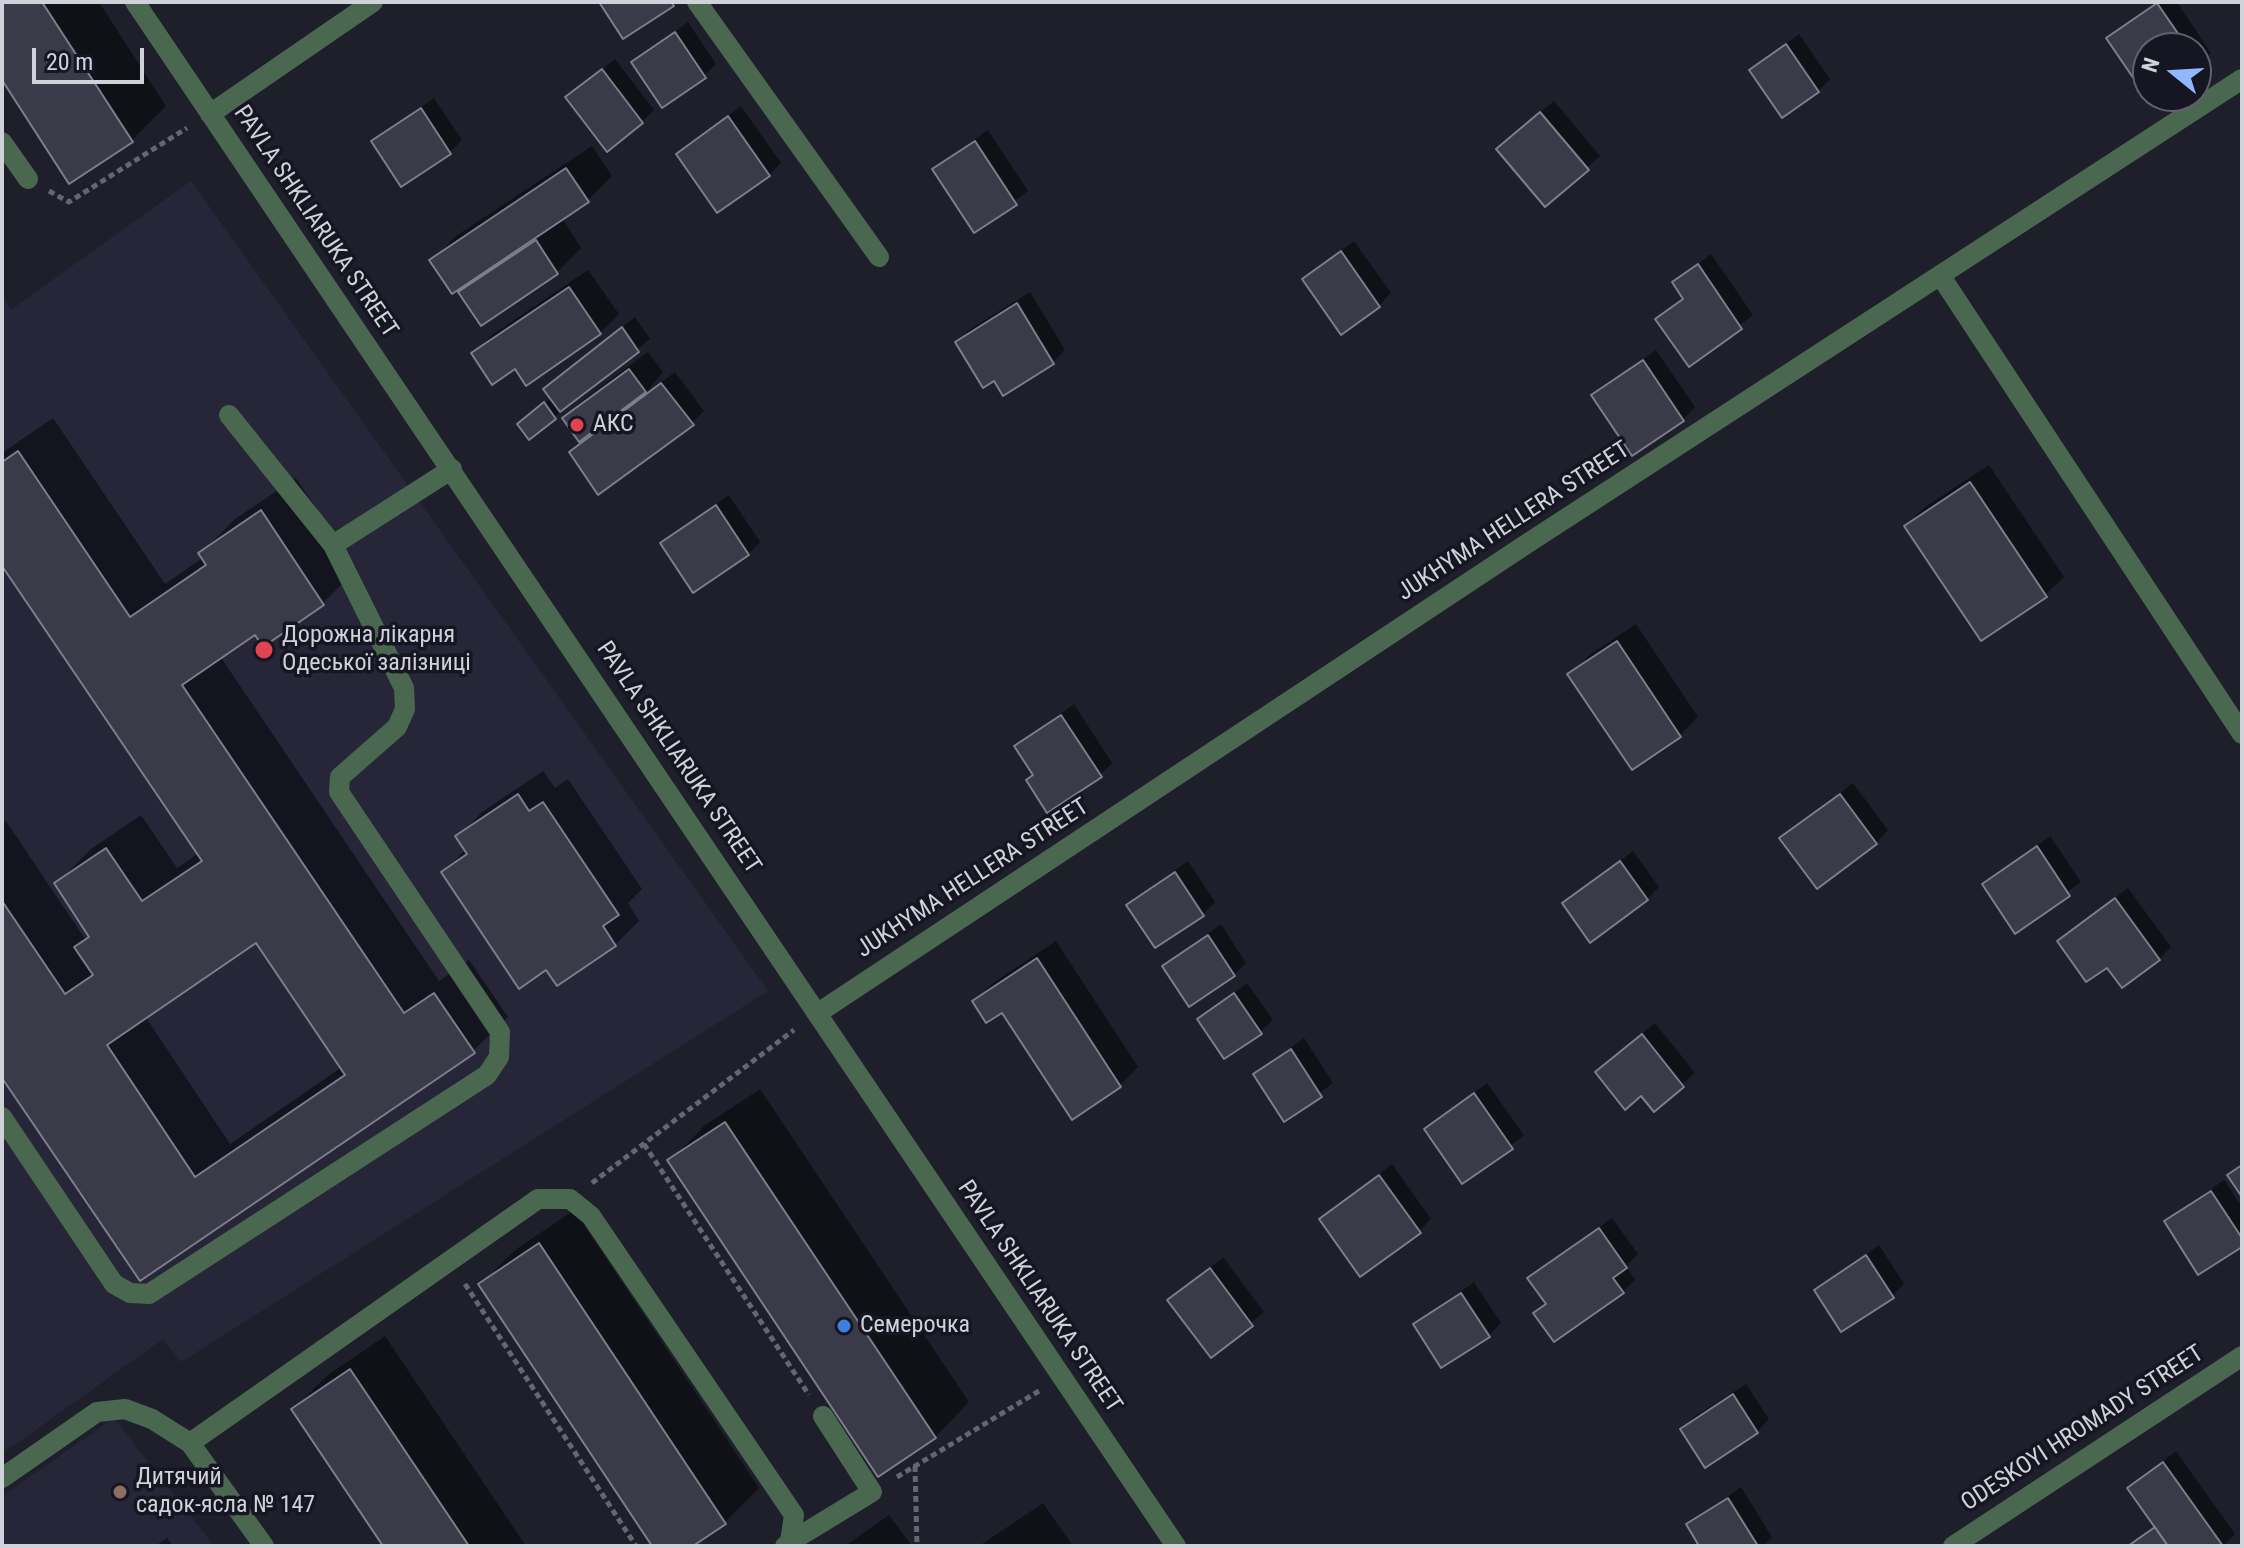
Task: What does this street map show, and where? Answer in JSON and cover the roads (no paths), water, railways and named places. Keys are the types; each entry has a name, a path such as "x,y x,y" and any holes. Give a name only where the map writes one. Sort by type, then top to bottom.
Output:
{"street":[{"name":"PAVLA SHKLIARUKA STREET","path":"135,2 1176,1546"},
{"path":"210,114 373,2"},
{"path":"697,2 879,257"},
{"name":"JUKHYMA HELLERA STREET","path":"818,1013 2242,79"},
{"path":"2,142 28,179"},
{"path":"1940,275 2242,734"},
{"path":"2,1117 114,1284 130,1293 149,1294 487,1075 499,1057 500,1032 339,792 340,777 397,727 405,709 404,688 333,545 229,415"},
{"path":"333,545 452,469"},
{"path":"190,1443 538,1199 570,1199 591,1216 794,1515 788,1544"},
{"name":"ODESKOYI HROMADY STREET","path":"1953,1546 2242,1356"},
{"path":"2,1478 97,1412 125,1409 152,1419 190,1443 264,1546"},
{"path":"788,1544 872,1492 823,1416"}],"place":[{"name":"АКС","path":"577,425"},
{"name":"Дорожна лікарня Одеської залізниці","path":"264,650"},
{"name":"Семерочка","path":"844,1326"},
{"name":"Дитячий садок-ясла № 147","path":"120,1492"}]}
